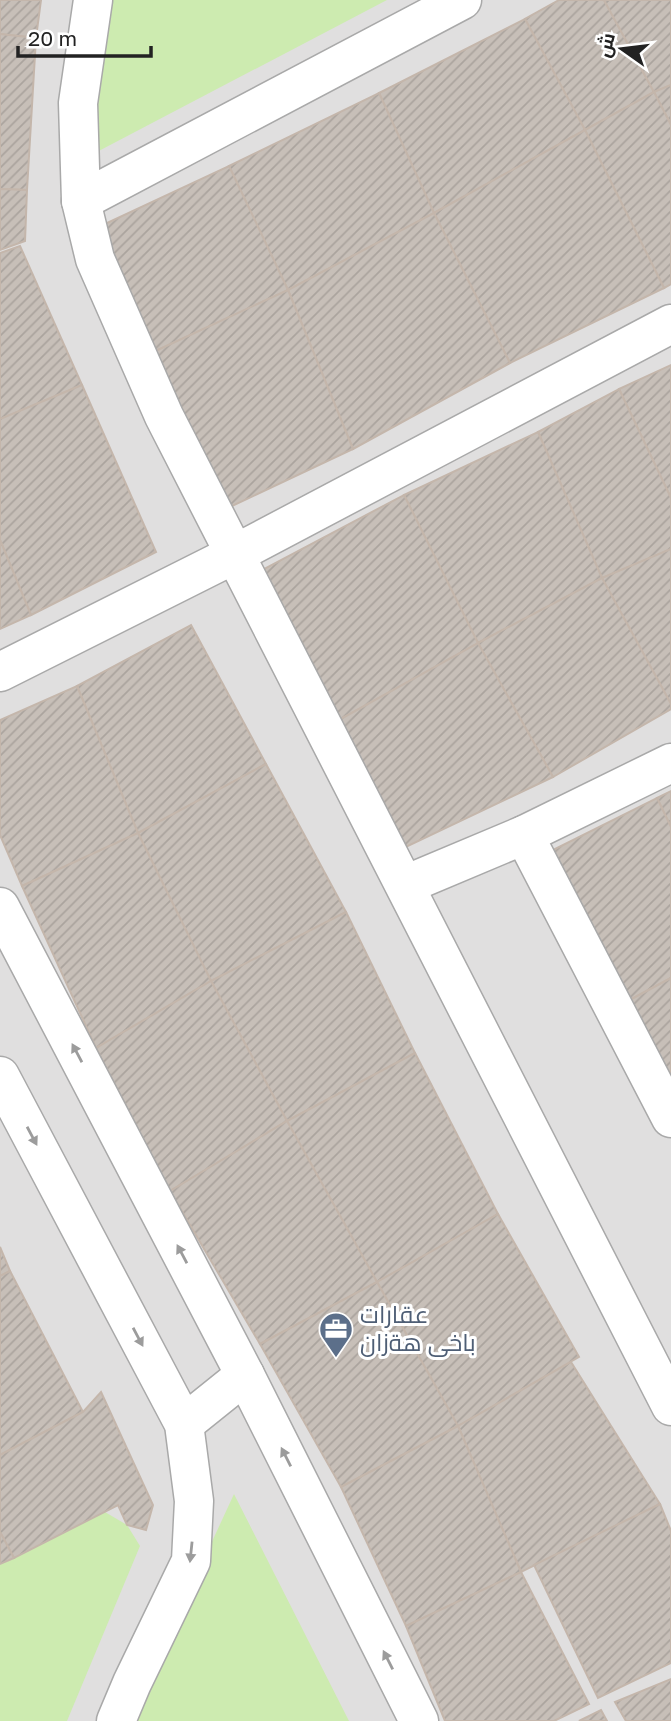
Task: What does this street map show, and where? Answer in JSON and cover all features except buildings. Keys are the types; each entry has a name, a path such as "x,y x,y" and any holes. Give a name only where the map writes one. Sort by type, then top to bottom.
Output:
{"street":[{"path":"93,0 78,103 81,201 95,259 164,416 671,1406"},
{"path":"81,201 462,0"},
{"path":"0,672 235,554 671,324"},
{"path":"405,885 524,835 671,763"},
{"path":"524,835 671,1118"},
{"path":"0,907 245,1375 419,1721"},
{"path":"0,1076 184,1424 194,1501 191,1562 116,1721"},
{"path":"184,1424 245,1375"}],"shaded area":[{"path":"0,0 671,0 671,1721 0,1721"}],"green space":[{"path":"85,0 387,0 93,154"},
{"path":"234,1494 349,1721 129,1721"},
{"path":"105,1512 127,1525 140,1546 67,1721 0,1721 0,1564"}],"place":[{"name":"عقارات باخی هةزان","path":"336,1359"}]}
